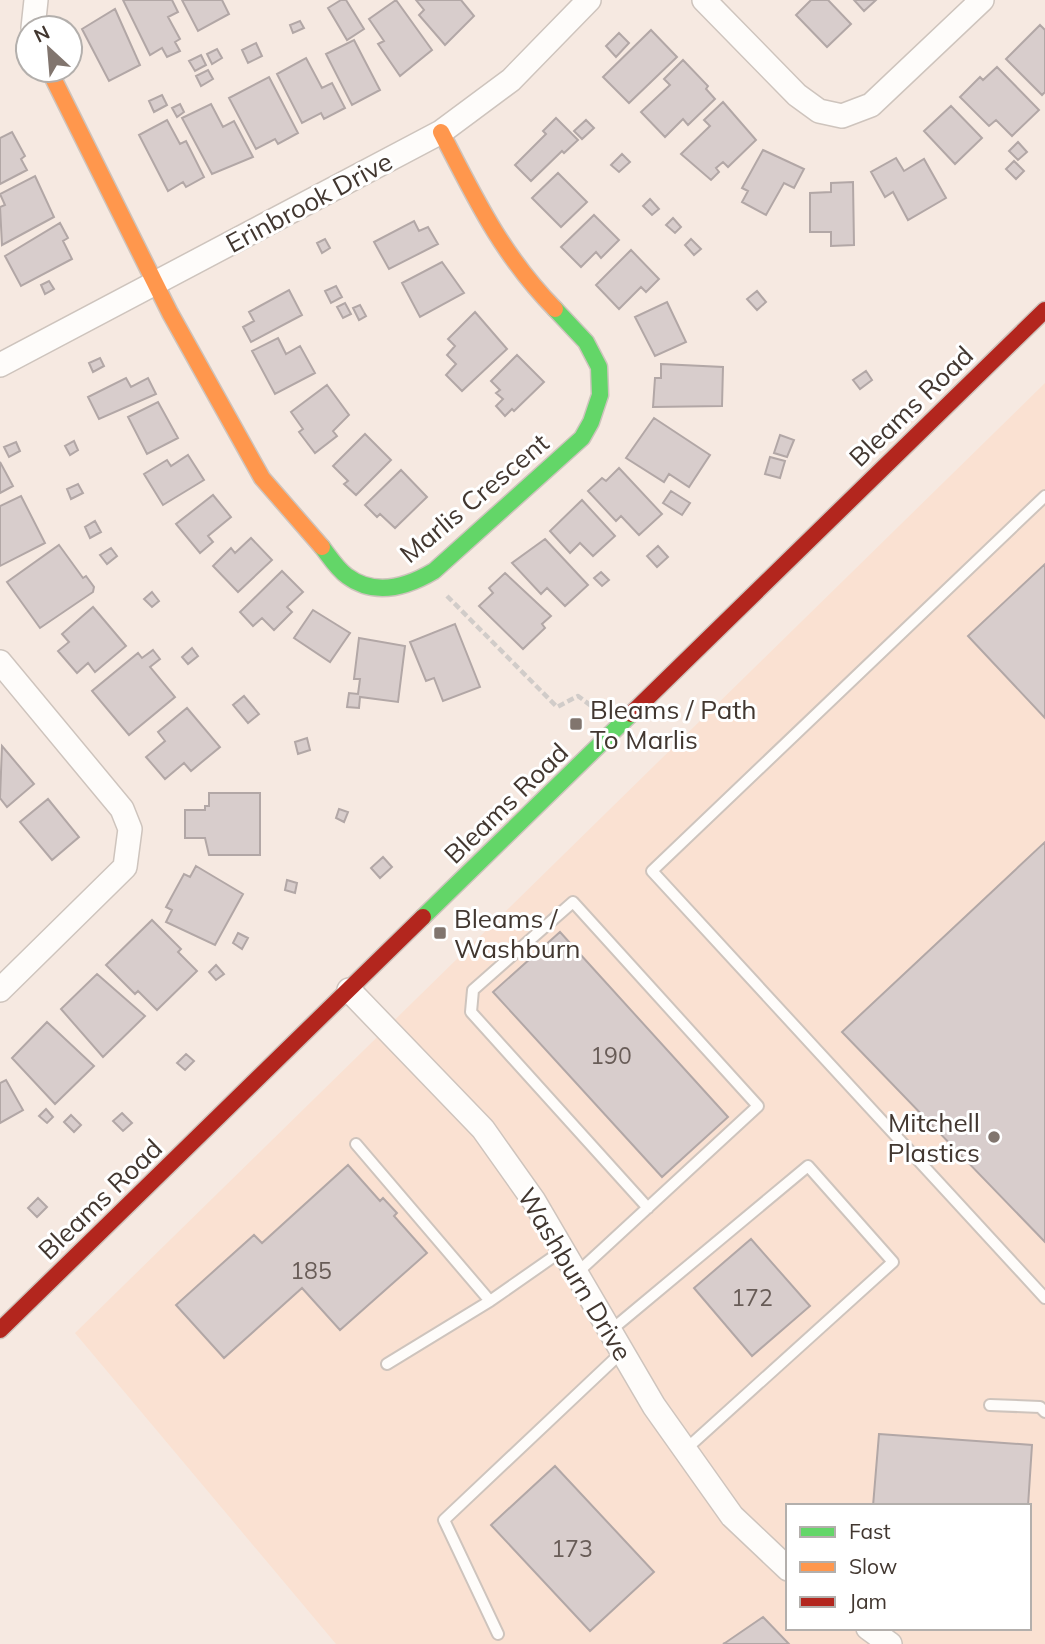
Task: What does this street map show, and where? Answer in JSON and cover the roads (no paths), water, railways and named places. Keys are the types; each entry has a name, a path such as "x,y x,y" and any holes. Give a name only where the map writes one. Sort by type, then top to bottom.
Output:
{"main road":[{"name":"Marlis Crescent","path":"56,84 154,283 262,478 319,547 347,576 386,589 411,585 434,571 582,438 597,412 601,388 599,367 588,348 519,271 441,132"},
{"name":"Bleams Road","path":"0,1330 1045,310"}],"street":[{"name":"Erinbrook Drive","path":"0,365 441,132 511,80 589,0"},
{"path":"704,0 797,95 819,111 842,116 871,105 982,0"},
{"path":"0,662 122,809 130,829 125,867 0,990"},
{"name":"Washburn Drive","path":"349,990 483,1129 534,1201 654,1406 732,1516 786,1567"},
{"path":"871,1630 890,1644"}],"lane":[{"path":"1045,496 652,870 1045,1298"},
{"path":"577,1273 648,1208 758,1106 573,902 473,990 471,1012 648,1208"},
{"path":"356,1144 490,1301"},
{"path":"610,1331 808,1166 893,1262 685,1450"},
{"path":"387,1364 490,1301 563,1250"},
{"path":"498,1634 444,1520 622,1352"},
{"path":"990,1405 1040,1407 1045,1412"}],"place":[{"name":"Bleams / Path To Marlis","path":"576,724"},
{"name":"Bleams / Washburn","path":"440,933"},
{"name":"Mitchell Plastics","path":"994,1137"}]}
